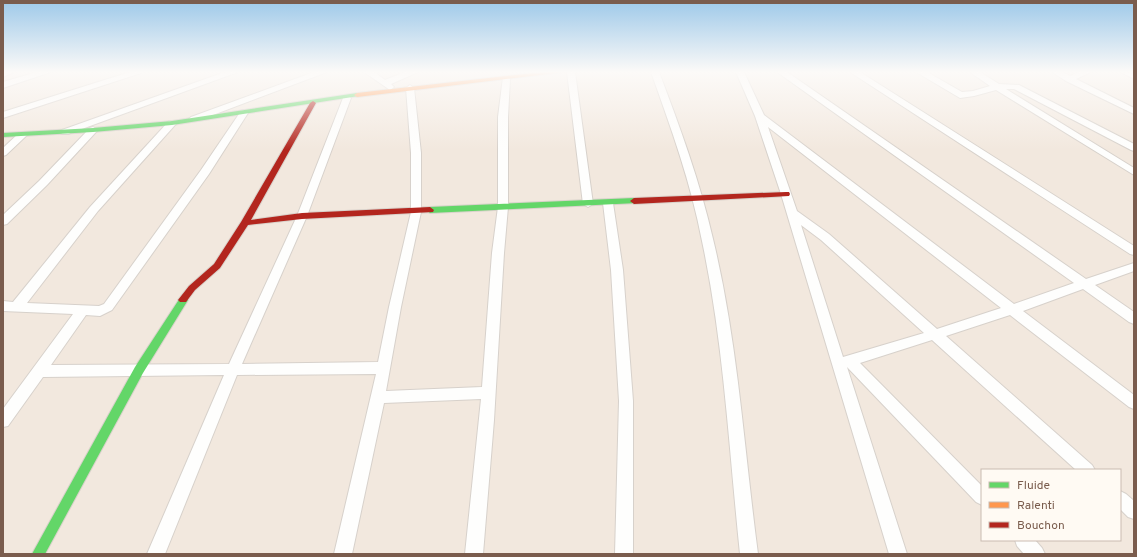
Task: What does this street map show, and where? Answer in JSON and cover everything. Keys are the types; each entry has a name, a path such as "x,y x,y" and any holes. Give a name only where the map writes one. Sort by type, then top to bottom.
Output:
{"street":[{"path":"3,115 57,98"},
{"path":"64,132 160,98"},
{"path":"191,120 252,98"},
{"path":"3,135 93,130 172,123 347,98 302,216 233,369 156,554"},
{"path":"343,554 378,397 395,307 416,212 416,153 411,98"},
{"path":"474,554 489,393 498,253 503,207 503,98"},
{"path":"574,98 588,204"},
{"path":"664,98 697,199 707,238 721,311 749,554"},
{"path":"752,98 760,116 844,362 898,554"},
{"path":"818,98 1134,319"},
{"path":"895,98 1134,251"},
{"path":"1014,98 1134,172"},
{"path":"1038,98 1134,148"},
{"path":"1108,98 1134,111"},
{"path":"38,554 139,370 178,307 192,288 217,266 246,223 313,103"},
{"path":"3,306 83,310 100,310 108,307 205,172 244,113"},
{"path":"760,116 1134,403"},
{"path":"17,306 94,209 172,123"},
{"path":"3,221 43,183 93,130"},
{"path":"3,153 22,135"},
{"path":"246,223 302,216 786,194"},
{"path":"608,203 617,270 626,401 624,554"},
{"path":"792,213 825,237 1086,469"},
{"path":"844,362 1011,310 1134,267"},
{"path":"3,421 83,310"},
{"path":"844,362 981,496"},
{"path":"38,371 384,368"},
{"path":"378,397 489,393"},
{"path":"1121,500 1134,511"},
{"path":"1024,541 1036,554"}],"shaded area":[{"path":"3,98 1134,98 1134,554 3,554"}],"traffic: fast":[{"path":"3,135 93,130 172,123 337,98"},
{"path":"430,210 634,201"},
{"path":"38,554 139,370 183,300"}],"traffic: jam":[{"path":"183,300 192,288 217,266 245,223 313,103"},
{"path":"634,201 786,194"},
{"path":"245,223 302,216 430,210"}]}
